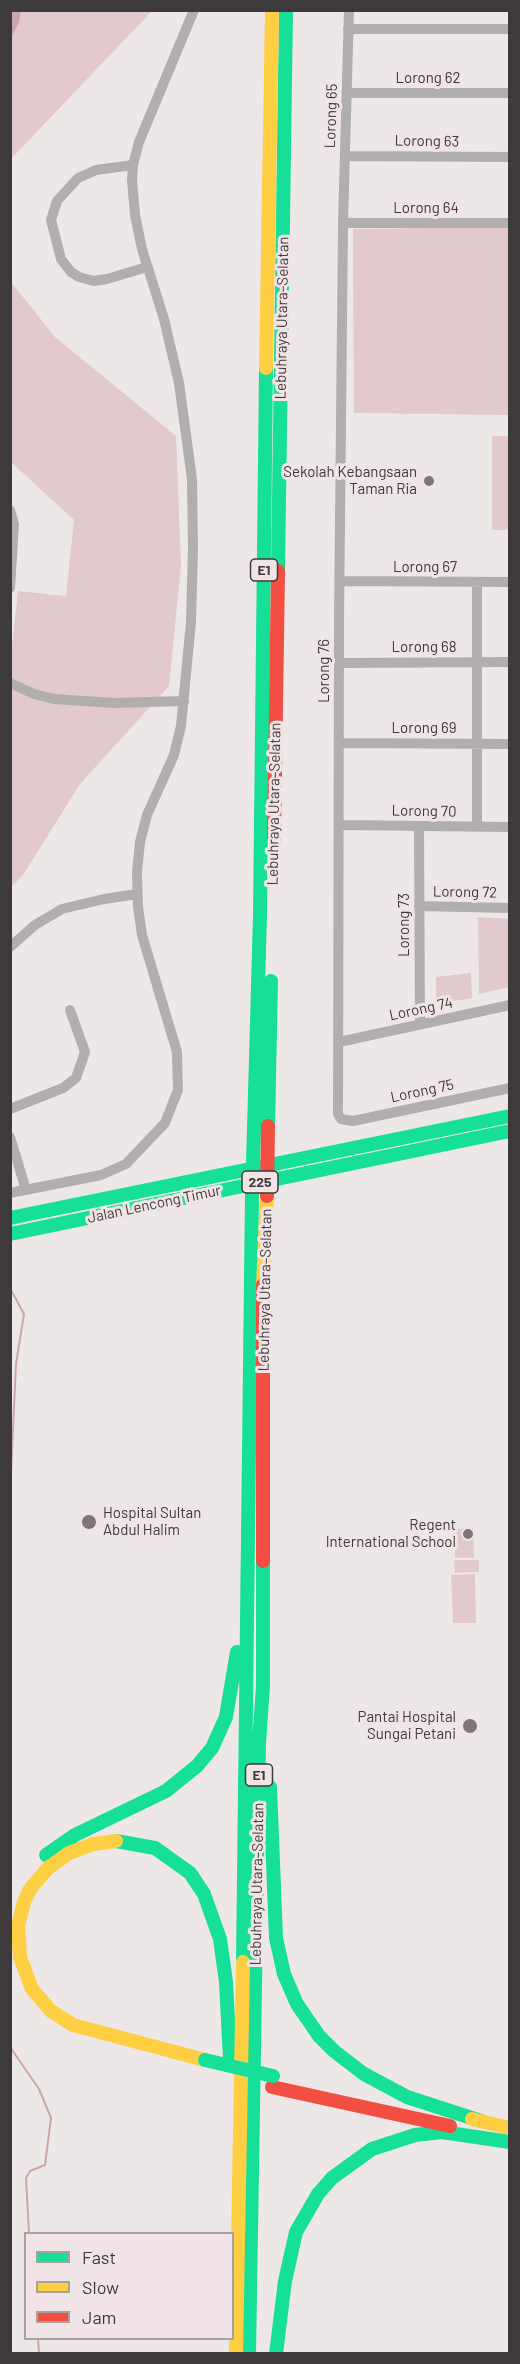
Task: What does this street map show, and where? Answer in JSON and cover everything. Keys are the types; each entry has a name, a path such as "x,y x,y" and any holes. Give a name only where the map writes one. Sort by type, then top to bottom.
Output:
{"highway":[{"name":"Lebuhraya Utara–Selatan","path":"249,2354 259,1743 263,1686 263,1292 267,1196 261,1127 261,915 272,10"},
{"name":"Lebuhraya Utara–Selatan","path":"236,2354 248,1632 246,1551 252,1194 261,1127 281,440 285,10"},
{"name":"Jalan Lencong Timur","path":"10,1218 510,1116"},
{"name":"Jalan Lencong Timur","path":"10,1234 510,1131"},
{"path":"10,1908 26,1878 54,1848 166,1791 190,1773 212,1748 226,1718 231,1695 236,1666 246,1551"},
{"path":"263,1686 272,1823 276,1938 284,1974 297,2004 319,2036 364,2074 407,2097 481,2121"},
{"path":"238,2175 223,1955 214,1919 200,1886 190,1873 155,1848 120,1841 93,1844 69,1853 48,1868 30,1889 18,1926 20,1958 32,1989 51,2011 73,2025 205,2065 273,2081 510,2142"},
{"path":"10,1965 31,2004 41,2016 60,2030 83,2041 117,2050 205,2065"},
{"path":"273,2081 510,2128"},
{"path":"276,2354 285,2281 296,2232 318,2194 332,2178 372,2149 423,2133 442,2132 510,2142"}],"street":[{"path":"10,1193 114,1171 126,1164 148,1142 170,1114 178,1090 177,1052 146,952 140,922 137,872 147,815 179,741 191,622 192,479 179,383 164,319 147,267 135,215 132,190 133,165 157,97 182,44 194,10"},
{"name":"Lorong 65","path":"343,223 349,10"},
{"path":"348,29 510,29"},
{"name":"Lorong 62","path":"347,93 510,93"},
{"name":"Lorong 63","path":"345,156 510,157"},
{"path":"133,165 96,170 78,178 57,201 51,220 61,259 71,272 79,277 94,281 147,267"},
{"name":"Lorong 64","path":"343,223 510,223"},
{"name":"Lorong 76","path":"341,1119 338,1106 343,223"},
{"path":"10,510 14,524 14,537 10,588"},
{"name":"Lorong 67","path":"340,581 510,582"},
{"path":"477,582 477,826"},
{"name":"Lorong 68","path":"339,663 510,662"},
{"path":"10,683 26,691 54,699 114,703 184,701"},
{"name":"Lorong 69","path":"339,743 510,744"},
{"name":"Lorong 70","path":"339,825 510,827"},
{"name":"Lorong 73","path":"419,826 420,1024"},
{"path":"10,947 35,925 62,909 137,894"},
{"name":"Lorong 72","path":"419,906 510,908"},
{"name":"Lorong 74","path":"339,1042 510,1005"},
{"path":"10,1109 63,1088 76,1077 85,1052 70,1010"},
{"name":"Lorong 75","path":"341,1119 353,1121 510,1088"},
{"path":"10,1137 26,1190"}],"shaded area":[{"path":"11,10 21,11 19,22 11,38"},
{"path":"11,11 152,11 11,159"},
{"path":"509,227 509,415 354,413 353,229"},
{"path":"11,282 55,337 176,436 181,565 169,686 80,784 23,875 11,887 10,664 18,591 66,596 74,520 11,462"},
{"path":"492,436 509,436 509,530 492,530"},
{"path":"478,917 510,919 509,987 479,994"},
{"path":"471,973 472,998 436,1004 436,977"},
{"path":"473,1528 474,1558 455,1558 455,1529"},
{"path":"454,1560 479,1560 479,1572 455,1573"},
{"path":"475,1574 476,1623 453,1623 451,1575"}],"waterway":[{"path":"10,1288 24,1314 16,1364 10,1495"},
{"path":"10,2047 39,2089 51,2118 45,2165 30,2171 26,2178 29,2232"},
{"path":"38,2340 39,2354"}],"traffic: fast":[{"path":"278,571 286,10"},
{"path":"254,1129 260,915 266,368"},
{"path":"268,1126 271,981"},
{"path":"10,1218 510,1116"},
{"path":"252,1194 254,1129"},
{"path":"10,1234 510,1131"},
{"path":"243,1962 252,1194"},
{"path":"249,2354 259,1743 263,1686 263,1561"},
{"path":"46,1855 75,1835 166,1791 197,1766 212,1748 226,1717 237,1652"},
{"path":"270,1787 276,1938 284,1974 297,2004 319,2036 364,2074 407,2097 481,2121"},
{"path":"116,1841 155,1848 190,1873 204,1894 220,1939 226,1982 230,2059"},
{"path":"205,2060 273,2076"},
{"path":"276,2354 285,2281 296,2232 318,2194 332,2178 372,2149 415,2135 442,2132 510,2142"}],"traffic: slow":[{"path":"266,368 272,10"},
{"path":"263,1285 267,1196"},
{"path":"116,1841 93,1844 69,1853 48,1868 30,1889 18,1926 20,1957 32,1989 51,2011 73,2025 205,2060"},
{"path":"236,2354 243,1962"},
{"path":"472,2119 510,2128"}],"traffic: jam":[{"path":"274,840 278,571"},
{"path":"267,1196 268,1126"},
{"path":"263,1285 263,1561"},
{"path":"272,2087 450,2126"}],"place":[{"name":"Sekolah Kebangsaan Taman Ria","path":"429,481"},
{"name":"Hospital Sultan Abdul Halim","path":"89,1522"},
{"name":"Regent International School","path":"468,1534"},
{"name":"Pantai Hospital Sungai Petani","path":"470,1726"}]}
